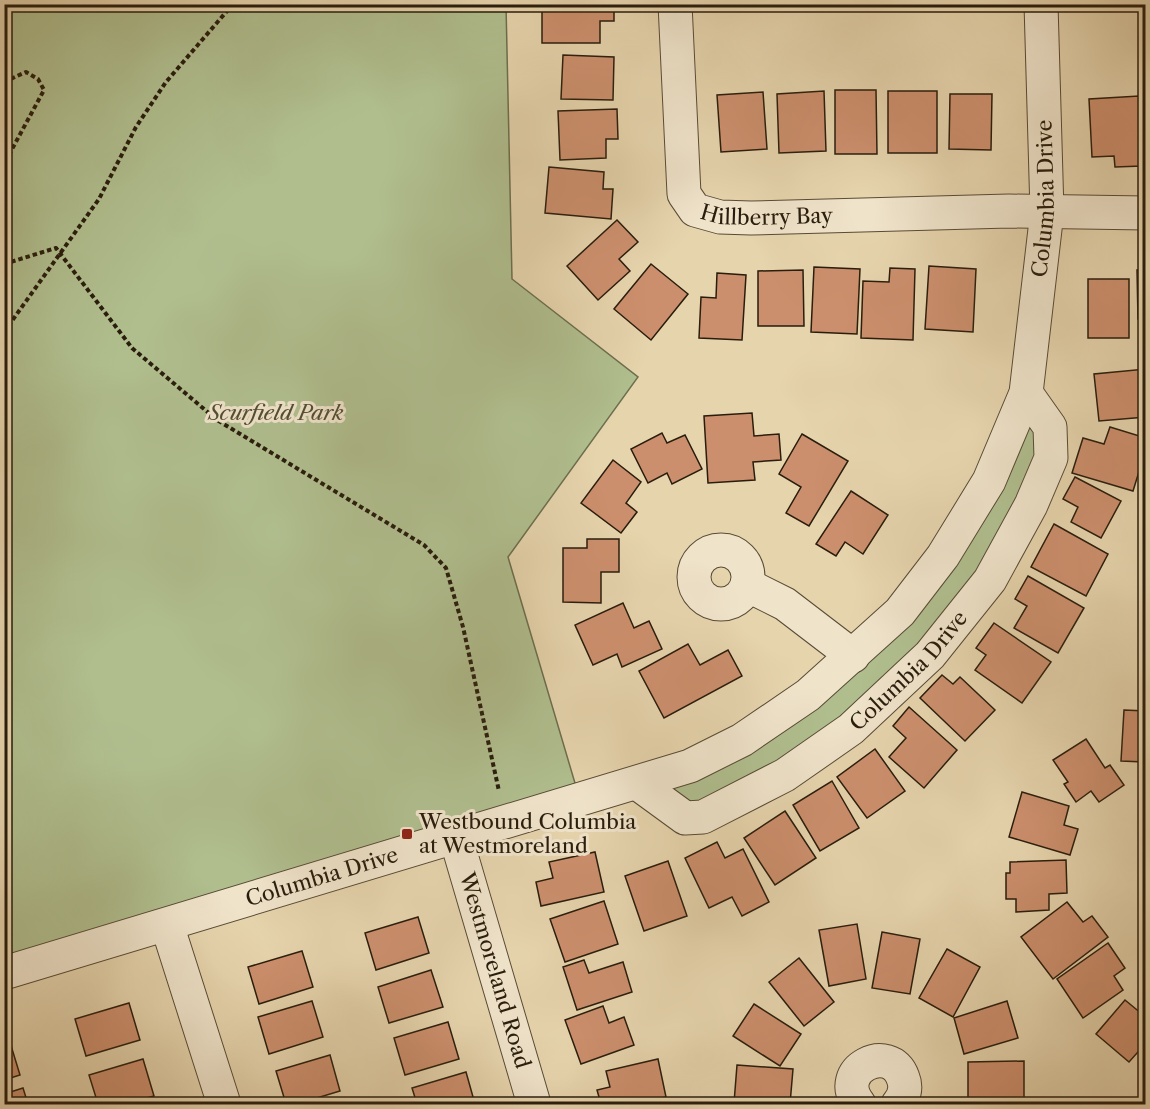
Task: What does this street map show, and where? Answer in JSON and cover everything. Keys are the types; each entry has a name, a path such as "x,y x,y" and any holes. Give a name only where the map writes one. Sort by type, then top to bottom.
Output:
{"street":[{"name":"Hillberry Bay","path":"675,4 680,160 684,194 695,210 720,217 751,218 1047,212 1146,213"},
{"name":"Columbia Drive","path":"4,973 690,766 742,740 808,695 853,656 900,612 943,556 989,481 1026,393 1047,212 1041,4"},
{"name":"Columbia Drive","path":"637,783 685,818 703,817 785,775 851,729 930,655 990,580 1031,505 1051,458 1050,427 1026,393"},
{"path":"747,585 785,604 853,656"},
{"name":"Westmoreland Road","path":"456,838 534,1104"},
{"path":"166,925 224,1104"},
{"path":"859,1104 853,1094 854,1076 860,1068 876,1060 888,1062 902,1074 905,1091 898,1104"}],"path":[{"path":"4,332 99,199 136,127 166,82 233,4"},
{"path":"4,82 26,72 38,79 44,90 4,164"},
{"path":"4,264 56,248 132,348 217,420 424,544 446,568 463,627 499,791"}],"green space":[{"name":"Scurfield Park","path":"4,5 506,5 512,279 638,377 508,557 580,800 4,961"},
{"path":"1026,393 1051,458 930,655 703,817 637,783 690,766 900,612"}],"building":[{"path":"542,4 614,4 614,21 600,21 600,43 542,43"},
{"path":"712,4 761,4 761,5 712,6"},
{"path":"770,4 814,4 814,11 769,10"},
{"path":"828,4 871,4 871,6"},
{"path":"563,55 614,57 613,100 561,99"},
{"path":"835,90 876,90 877,154 835,154"},
{"path":"824,91 826,151 779,153 777,94"},
{"path":"888,91 937,91 937,153 888,153"},
{"path":"763,92 767,149 721,152 717,95"},
{"path":"950,94 992,94 991,150 949,149"},
{"path":"1139,96 1142,166 1115,167 1114,156 1092,157 1089,99"},
{"path":"617,109 618,139 606,139 606,158 560,160 558,111"},
{"path":"549,167 604,172 603,189 613,189 611,219 545,213"},
{"path":"617,220 638,242 619,259 630,271 598,300 567,266"},
{"path":"651,264 688,294 651,340 614,309"},
{"path":"929,266 976,269 973,332 925,329"},
{"path":"814,267 860,269 857,334 811,332"},
{"path":"890,268 915,269 913,340 861,338 863,281 889,282"},
{"path":"803,270 804,326 758,326 758,271"},
{"path":"1137,270 1146,270 1146,319 1138,319"},
{"path":"717,273 746,275 742,340 699,338 701,297 716,298"},
{"path":"1088,279 1129,279 1129,338 1088,338"},
{"path":"1146,369 1146,417 1099,421 1094,374"},
{"path":"752,413 754,436 779,434 781,460 753,462 755,480 708,483 704,416"},
{"path":"1110,427 1146,438 1146,449 1133,491 1072,473 1083,438 1104,444"},
{"path":"662,433 667,443 685,435 702,469 672,484 667,473 648,483 631,449"},
{"path":"802,434 848,461 809,526 786,513 801,487 779,474"},
{"path":"613,460 641,482 626,503 637,512 621,533 581,503"},
{"path":"1075,477 1121,501 1101,538 1071,522 1078,507 1063,499"},
{"path":"851,491 888,515 863,554 845,542 836,556 816,544"},
{"path":"1054,524 1108,554 1086,596 1031,567"},
{"path":"587,539 619,539 619,572 601,572 601,603 563,602 563,548 587,548"},
{"path":"1028,576 1084,608 1058,653 1014,628 1027,606 1015,599"},
{"path":"623,603 634,628 649,621 662,649 622,667 617,654 593,665 575,625"},
{"path":"994,623 1051,662 1022,703 975,670 986,655 976,648"},
{"path":"688,644 700,665 728,650 742,676 664,718 639,671"},
{"path":"942,675 953,684 960,677 995,710 965,741 920,698"},
{"path":"909,707 957,750 924,788 889,757 906,738 893,726"},
{"path":"1124,710 1146,711 1146,775 1143,775 1144,762 1121,761"},
{"path":"1086,739 1105,768 1110,765 1124,785 1099,802 1091,791 1076,802 1064,784 1068,782 1053,760"},
{"path":"875,749 905,791 867,818 837,777"},
{"path":"832,781 859,828 820,851 793,805"},
{"path":"1022,792 1069,806 1064,825 1078,829 1070,855 1009,837"},
{"path":"785,811 816,858 775,885 744,838"},
{"path":"717,842 725,858 743,849 769,902 742,916 732,897 709,908 685,858"},
{"path":"595,852 604,892 541,906 536,882 553,878 549,862"},
{"path":"1066,860 1067,893 1049,894 1049,910 1016,912 1016,899 1006,899 1006,873 1010,873 1010,862"},
{"path":"668,861 687,916 644,931 625,876"},
{"path":"604,901 618,944 565,962 550,919"},
{"path":"1067,902 1083,922 1092,916 1108,937 1053,979 1021,937"},
{"path":"418,917 429,953 376,970 365,933"},
{"path":"857,924 866,979 829,986 819,930"},
{"path":"882,932 920,939 910,994 872,988"},
{"path":"1108,943 1125,968 1114,976 1123,990 1083,1018 1057,979"},
{"path":"947,949 980,967 953,1017 919,998"},
{"path":"302,951 313,987 259,1004 248,967"},
{"path":"799,958 834,1002 804,1026 769,982"},
{"path":"584,960 589,973 623,962 632,992 577,1010 563,967"},
{"path":"431,970 443,1007 389,1023 378,987"},
{"path":"1125,1000 1142,1014 1146,1009 1146,1043 1129,1062 1096,1034"},
{"path":"312,1001 323,1037 269,1054 258,1017"},
{"path":"1007,1001 1018,1038 964,1054 954,1018"},
{"path":"129,1003 140,1040 86,1056 75,1019"},
{"path":"754,1004 801,1034 780,1066 733,1036"},
{"path":"603,1006 609,1023 624,1017 634,1045 581,1064 565,1020"},
{"path":"448,1022 459,1059 405,1075 394,1038"},
{"path":"9,1039 20,1075 4,1080 4,1040"},
{"path":"330,1055 340,1091 297,1104 286,1104 276,1071"},
{"path":"143,1059 154,1096 124,1104 98,1104 89,1075"},
{"path":"658,1059 666,1097 635,1104 601,1104 597,1090 610,1087 606,1071"},
{"path":"1024,1061 1024,1100 968,1100 968,1062"},
{"path":"737,1065 793,1069 790,1104 734,1103"},
{"path":"466,1072 475,1104 417,1104 412,1088"},
{"path":"23,1088 28,1104 4,1104 4,1094"}],"place":[{"name":"Westbound Columbia at Westmoreland","path":"407,834"}]}
